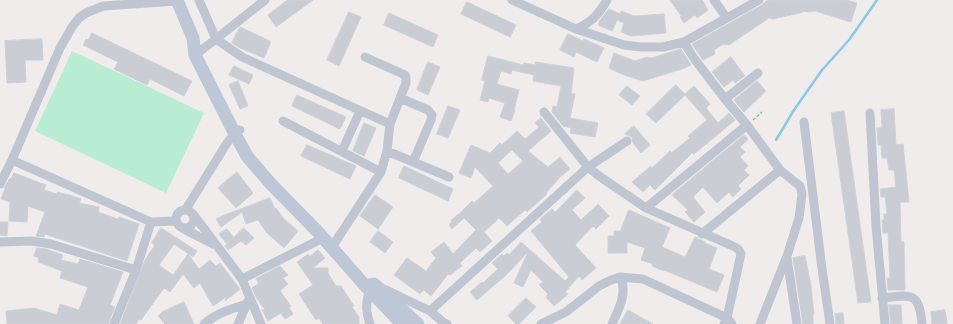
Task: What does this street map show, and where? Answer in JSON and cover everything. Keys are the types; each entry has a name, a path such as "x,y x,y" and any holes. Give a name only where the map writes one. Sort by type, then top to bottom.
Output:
{"main road":[{"path":"177,1 199,52 238,131 247,156 265,178 330,242 373,288 402,324"},
{"path":"373,288 418,324"}],"street":[{"path":"198,0 216,39 242,57 390,124"},
{"path":"199,52 265,0"},
{"path":"512,0 576,29 624,45 640,47 663,47 684,42 726,17 759,0"},
{"path":"576,29 584,26 596,17 607,0"},
{"path":"714,0 726,17"},
{"path":"0,184 12,160 60,48 79,18 103,6 157,1 177,1"},
{"path":"684,42 693,57 724,99 747,125 780,170 800,186 802,194 799,218 787,256 760,324"},
{"path":"242,279 330,242 381,172 387,151 390,124 406,83 406,78 405,75 365,57"},
{"path":"724,99 758,73"},
{"path":"400,98 428,110 432,115 413,162"},
{"path":"342,151 360,111"},
{"path":"541,324 566,312 599,286 620,277 643,279 727,322 741,254 740,250 735,247 702,234 646,208 599,176 588,167 544,112"},
{"path":"870,113 876,226 885,324"},
{"path":"283,121 381,172"},
{"path":"804,122 830,324"},
{"path":"646,208 747,125"},
{"path":"189,212 227,143 238,131"},
{"path":"430,311 588,167 627,141"},
{"path":"387,151 449,177"},
{"path":"12,160 151,222 191,226 194,220 189,212"},
{"path":"702,234 780,170"},
{"path":"800,186 812,186"},
{"path":"216,245 179,225 175,218 180,210 189,212 216,245 242,279 248,300 261,324"},
{"path":"114,324 136,270 151,222"},
{"path":"0,242 32,241 52,244 136,270"},
{"path":"787,256 796,324"},
{"path":"612,324 619,309 623,293 624,284 620,277"},
{"path":"370,324 366,310 367,298 373,288 430,311 447,324"},
{"path":"882,298 901,296 911,297 916,300 919,304 922,324"},
{"path":"204,324 212,317 248,300"},
{"path":"238,324 248,300"}],"path":[{"path":"747,125 762,112"}],"green space":[{"path":"72,51 204,113 166,193 35,131"}],"building":[{"path":"288,0 313,0 276,27 268,15"},
{"path":"670,0 702,0 708,10 697,18 695,15 684,23"},
{"path":"769,0 846,0 857,3 851,22 815,11 804,11 773,19 769,18 729,45 723,44 714,50 715,54 703,60 692,44"},
{"path":"467,2 516,25 510,37 461,14"},
{"path":"609,9 620,14 621,11 634,16 664,14 666,33 631,36 621,32 624,23 617,20 612,31 598,25"},
{"path":"349,12 361,17 339,66 327,60"},
{"path":"389,13 438,35 433,47 384,25"},
{"path":"240,27 270,41 264,58 232,43"},
{"path":"92,33 192,81 184,96 150,79 147,85 114,69 118,62 83,45"},
{"path":"568,34 604,48 597,62 576,52 574,57 560,50"},
{"path":"42,39 43,60 25,60 26,82 7,83 5,41"},
{"path":"681,49 691,65 643,81 609,68 614,53 635,61"},
{"path":"488,56 523,65 524,63 535,65 536,62 574,68 571,94 575,94 570,118 598,123 595,137 570,133 571,128 563,126 552,112 553,106 557,107 561,86 533,81 534,75 512,70 511,74 501,71 497,84 519,90 515,110 511,121 500,117 505,103 489,98 488,102 480,100 485,81 482,80"},
{"path":"731,57 745,76 735,83 733,80 724,87 712,72"},
{"path":"428,62 440,67 428,95 417,90"},
{"path":"234,66 253,75 249,84 229,75"},
{"path":"238,81 248,106 240,109 229,85"},
{"path":"757,81 766,91 744,112 734,100"},
{"path":"676,85 685,94 694,86 710,104 706,108 718,123 729,113 735,120 694,154 692,153 655,190 650,185 643,192 632,182 651,166 652,168 670,151 671,153 690,138 688,136 707,120 685,95 656,123 646,114"},
{"path":"627,86 640,96 632,105 619,95"},
{"path":"297,95 346,117 340,129 292,106"},
{"path":"448,106 460,110 448,138 437,134"},
{"path":"894,109 896,145 903,144 909,202 900,202 901,242 904,242 905,290 888,290 887,278 890,278 888,233 883,233 882,220 884,220 884,214 887,214 885,197 881,197 880,189 896,187 894,170 889,170 887,158 882,158 881,145 878,145 877,128 882,128 881,110"},
{"path":"844,111 871,302 858,303 831,113"},
{"path":"541,118 551,131 528,151 548,167 560,157 570,169 560,177 546,193 547,194 527,212 525,210 507,226 499,218 484,232 492,241 480,252 476,248 460,263 462,266 450,275 448,274 431,296 424,290 420,294 394,275 407,258 426,271 436,258 431,252 444,242 453,254 476,230 464,218 452,229 449,225 452,221 451,220 472,201 474,203 493,186 475,167 471,178 459,173 471,145 490,153 500,143 502,145 517,131 525,139 539,127 535,123","holes":["512,150 523,161 508,174 498,163"]},
{"path":"364,123 376,128 364,156 353,151"},
{"path":"634,126 650,145 641,153 633,143 632,137 625,134"},
{"path":"744,135 748,139 740,147 745,152 740,157 748,166 744,170 749,175 738,186 741,189 733,197 729,192 717,203 703,187 693,197 705,212 694,222 685,212 688,210 672,195"},
{"path":"307,145 356,166 350,179 301,156"},
{"path":"404,166 453,189 448,201 399,178"},
{"path":"237,172 253,193 236,208 218,188"},
{"path":"14,173 46,185 44,190 57,194 58,192 81,199 79,203 99,207 98,212 139,224 127,261 45,234 44,237 36,236 45,212 28,206 27,222 9,221 10,202 1,199 5,189 4,188"},
{"path":"577,190 585,198 572,210 581,220 598,204 609,216 596,229 593,226 575,245 596,268 582,280 579,276 565,292 568,294 554,306 546,297 548,294 539,285 543,282 531,270 523,287 514,283 528,252 505,276 477,300 470,292 482,282 483,283 498,269 492,263 502,254 504,256 507,253 509,255 521,242 565,281 569,277 531,231 542,222 540,219 552,209 555,212"},
{"path":"375,195 393,207 378,229 360,216"},
{"path":"270,198 275,209 276,208 284,219 298,231 284,248 267,233 258,220 246,224 242,212 221,227 216,219 222,216"},
{"path":"629,210 670,228 662,247 685,257 695,237 717,248 709,269 724,275 717,292 652,266 653,264 641,260 645,248 627,242 627,253 608,253 608,236 614,236 614,231 620,231"},
{"path":"0,222 8,222 7,236 0,235"},
{"path":"161,228 197,251 193,257 174,244 159,265 173,275 188,254 199,269 210,260 216,266 220,263 240,289 225,301 226,297 213,306 200,283 194,288 183,274 170,292 164,288 141,320 139,319 136,324 120,324 145,260 155,245 152,243"},
{"path":"244,228 254,238 246,245 241,241 228,250 225,246"},
{"path":"227,229 234,238 226,243 219,234"},
{"path":"378,231 393,242 385,253 370,242"},
{"path":"37,248 46,249 63,255 61,260 78,264 80,259 123,272 110,305 115,307 108,324 7,324 6,311 34,308 57,315 60,304 79,310 88,287 60,278 62,271 38,262 39,258 34,256"},
{"path":"318,250 325,258 313,268 328,268 328,273 336,286 341,286 354,306 352,307 359,317 359,324 323,324 319,318 316,320 299,294 313,285 297,262 308,254 310,256"},
{"path":"805,256 811,286 814,314 813,324 803,324 793,258"},
{"path":"280,266 288,275 283,278 288,284 280,291 291,306 289,308 293,314 285,319 281,313 268,321 262,310 265,310 252,288 259,283 256,279"},
{"path":"526,298 536,307 519,324 516,324 508,316"},
{"path":"184,302 194,324 165,324 158,316 162,312"},
{"path":"889,305 901,305 902,324 891,324"},
{"path":"628,310 653,324 620,324"},
{"path":"945,310 947,324 932,324 931,312"},
{"path":"843,313 844,324 836,324 835,314"}],"waterway":[{"path":"776,140 794,110 822,70 849,40 877,0"}]}
